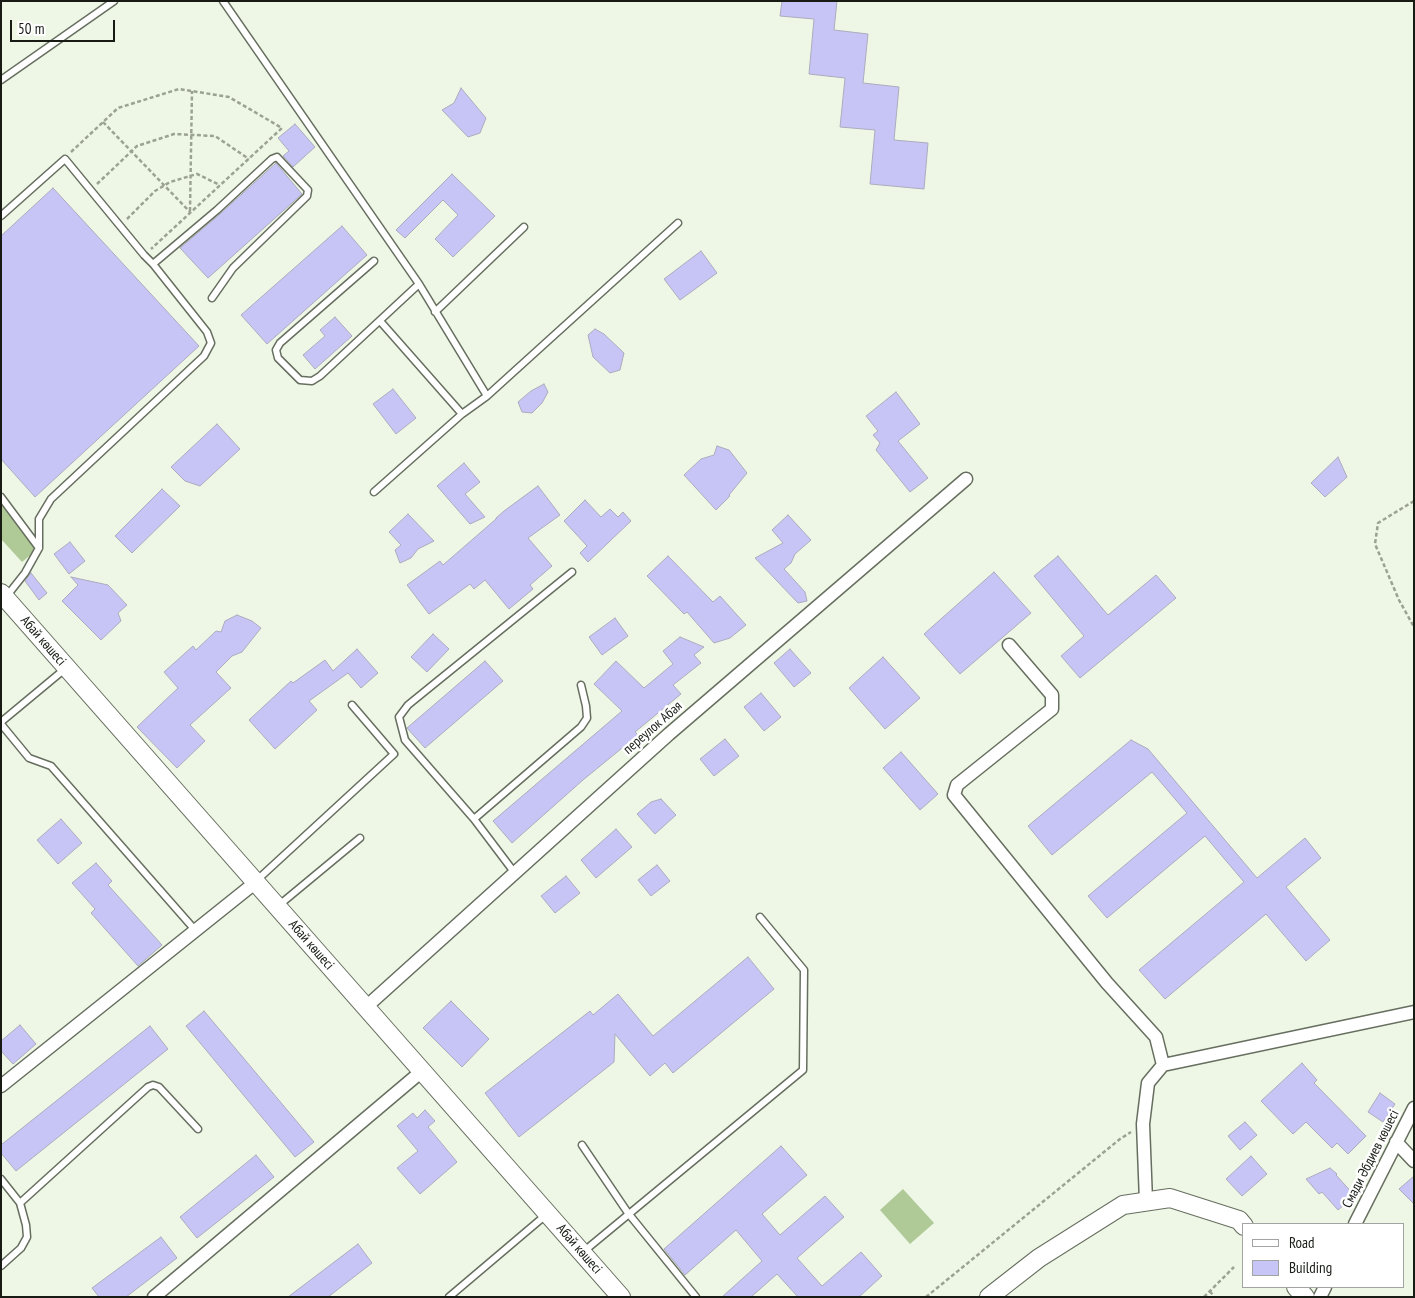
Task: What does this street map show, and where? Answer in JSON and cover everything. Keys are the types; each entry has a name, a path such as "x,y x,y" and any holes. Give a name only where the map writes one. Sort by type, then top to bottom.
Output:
{"main road":[{"name":"Абай көшесі","path":"3,596 621,1297"},
{"path":"989,1297 1039,1258 1123,1205 1170,1198 1239,1220 1242,1224"}],"street":[{"name":"переулок Абая","path":"366,1007 669,734 966,479"},
{"path":"1009,645 1052,695 1052,709 957,785 954,795 1107,983 1156,1037 1164,1065"},
{"path":"1,1086 256,882"},
{"path":"1146,1201 1143,1124 1148,1084 1164,1065 1414,1012"},
{"path":"154,1297 422,1071"},
{"name":"Смади Әбдиев көшесі","path":"1356,1223 1414,1108"},
{"path":"1396,1142 1414,1161"}],"lane":[{"path":"1,80 114,1"},
{"path":"223,1 419,284 487,396"},
{"path":"153,264 217,210 272,159 277,157 308,190 307,196 233,268 212,298"},
{"path":"1,216 64,158 153,264 206,332 211,343 204,356 51,499 39,519 39,548 25,573 3,596"},
{"path":"374,492 462,414 487,396 678,223"},
{"path":"435,312 524,227"},
{"path":"374,261 280,343 276,350 278,358 300,380 312,381 320,376 419,284"},
{"path":"380,321 462,414"},
{"path":"1,497 39,548"},
{"path":"514,872 474,819 405,740 399,717 408,705 572,572"},
{"path":"66,667 1,723 29,758 51,766 195,930"},
{"path":"474,819 581,727 586,718 586,706 581,686"},
{"path":"256,882 394,754 352,704"},
{"path":"277,906 360,838"},
{"path":"582,1252 803,1070 804,970 760,917"},
{"path":"20,1203 152,1085 159,1087 198,1129"},
{"path":"582,1145 628,1213 696,1297"},
{"path":"1,1179 20,1203 27,1237 21,1248 1,1266"},
{"path":"448,1297 548,1213"}],"path":[{"path":"64,158 118,108 179,89 229,97 282,128 144,255"},
{"path":"190,212 192,91"},
{"path":"104,122 190,212"},
{"path":"90,190 137,146 174,134 215,136 249,159"},
{"path":"120,226 155,191 165,185 197,174 220,185"},
{"path":"1414,501 1378,523 1375,544 1399,600 1414,627"},
{"path":"926,1297 1120,1138 1143,1124"},
{"path":"1204,1297 1234,1267"},
{"path":"1210,1291 1214,1297"}],"green space":[{"path":"1,497 39,548 22,562 1,539"},
{"path":"903,1189 934,1223 910,1244 880,1210"}],"building":[{"path":"782,1 837,1 834,30 868,34 863,83 899,87 894,140 928,143 924,189 870,184 875,130 840,127 845,78 809,74 814,19 780,16"},
{"path":"461,88 486,118 480,133 468,137 442,110 454,103"},
{"path":"295,124 315,147 293,167 283,156 289,151 278,138"},
{"path":"276,163 302,194 208,278 180,248"},
{"path":"452,174 495,216 453,257 435,239 458,215 443,200 405,238 396,230"},
{"path":"53,188 199,346 35,497 1,459 1,236"},
{"path":"342,226 367,255 267,344 241,315"},
{"path":"701,251 717,273 680,300 664,279"},
{"path":"335,317 352,336 315,369 303,355 325,336 320,330"},
{"path":"595,329 604,334 624,353 620,370 610,373 593,357 588,335"},
{"path":"544,384 548,392 542,403 532,413 522,412 518,402 531,391"},
{"path":"393,389 416,418 396,434 373,404"},
{"path":"896,392 920,424 898,441 928,478 910,492 876,450 880,443 873,435 878,431 866,416"},
{"path":"217,424 240,449 200,486 185,481 171,467"},
{"path":"717,446 729,450 747,473 730,496 716,510 684,475 701,459 714,455"},
{"path":"1338,457 1347,477 1325,497 1311,483"},
{"path":"464,463 480,482 465,494 485,517 470,524 437,486"},
{"path":"538,486 560,515 528,538 552,566 530,585 533,589 509,609 485,580 474,589 470,584 429,614 407,585 440,561 443,565 504,511"},
{"path":"162,489 180,506 132,553 115,536"},
{"path":"585,500 601,517 610,509 618,517 623,512 631,521 588,562 580,553 587,546 564,521"},
{"path":"408,514 434,541 418,549 411,558 400,563 395,550 401,545 389,532"},
{"path":"788,515 811,540 795,554 791,563 784,569 805,592 807,601 798,603 755,558 783,543 772,530"},
{"path":"70,542 85,561 69,574 54,554"},
{"path":"668,556 713,602 720,596 746,625 730,638 714,643 687,612 684,614 647,576"},
{"path":"1058,556 1108,615 1156,575 1176,598 1080,678 1061,656 1084,636 1034,576"},
{"path":"994,572 1031,613 960,674 924,634"},
{"path":"31,573 47,593 39,600 25,581"},
{"path":"71,577 108,585 127,605 118,613 121,621 101,640 62,601 78,585"},
{"path":"237,615 252,621 261,628 242,652 232,656 216,672 231,688 190,725 205,741 177,768 137,727 178,688 164,672 193,646 196,650 216,631 221,632 225,621"},
{"path":"615,618 628,636 602,655 589,637"},
{"path":"433,634 449,649 427,672 411,657"},
{"path":"680,637 704,647 694,655 701,663 673,685 681,694 635,732 638,735 583,780 512,843 493,821 622,711 594,684 616,661 644,688 673,664 663,651"},
{"path":"357,649 378,673 361,688 348,673 309,701 317,710 275,749 249,720 291,681 293,683 325,660 333,671"},
{"path":"790,649 811,673 794,687 774,663"},
{"path":"883,657 920,698 885,729 849,688"},
{"path":"485,661 503,681 425,748 407,728"},
{"path":"761,693 781,717 764,731 744,707"},
{"path":"725,739 739,756 714,776 700,759"},
{"path":"1131,740 1148,749 1257,878 1305,838 1321,858 1286,887 1330,940 1306,961 1266,914 1165,999 1139,970 1244,882 1205,836 1107,918 1088,896 1187,813 1152,772 1052,855 1028,826"},
{"path":"901,752 938,794 920,810 883,768"},
{"path":"661,799 676,815 655,834 637,814 651,802"},
{"path":"61,819 82,843 58,864 37,840"},
{"path":"616,829 632,847 596,878 581,860"},
{"path":"96,863 112,881 108,885 162,945 138,966 91,913 95,909 72,883"},
{"path":"657,865 670,881 651,896 638,880"},
{"path":"566,876 580,893 555,913 541,896"},
{"path":"748,957 774,989 673,1073 665,1063 650,1076 615,1034 614,1062 519,1137 485,1093 590,1011 593,1015 618,994 653,1036"},
{"path":"451,1001 489,1039 462,1067 423,1028"},
{"path":"204,1011 314,1142 295,1157 186,1026"},
{"path":"20,1025 36,1044 13,1064 1,1051 1,1041"},
{"path":"150,1026 168,1049 16,1171 1,1153 1,1145"},
{"path":"1302,1063 1317,1080 1314,1083 1366,1136 1348,1154 1337,1143 1332,1148 1306,1122 1293,1134 1261,1101"},
{"path":"1380,1093 1395,1104 1383,1122 1368,1112"},
{"path":"425,1110 435,1121 428,1127 457,1162 420,1194 397,1168 418,1151 397,1126 413,1113 417,1118"},
{"path":"1245,1122 1257,1135 1240,1150 1228,1136"},
{"path":"781,1146 807,1175 762,1214 780,1235 825,1196 844,1217 797,1258 822,1286 861,1252 882,1276 859,1297 798,1297 777,1274 751,1297 722,1297 762,1261 736,1230 685,1275 664,1249"},
{"path":"256,1155 274,1177 197,1238 180,1217"},
{"path":"1251,1156 1267,1174 1242,1196 1226,1179"},
{"path":"1330,1168 1355,1196 1338,1210 1322,1192 1319,1194 1306,1179"},
{"path":"1414,1176 1414,1204 1399,1189"},
{"path":"161,1237 177,1258 126,1297 99,1297 92,1288"},
{"path":"358,1244 372,1263 328,1297 288,1297"}]}
